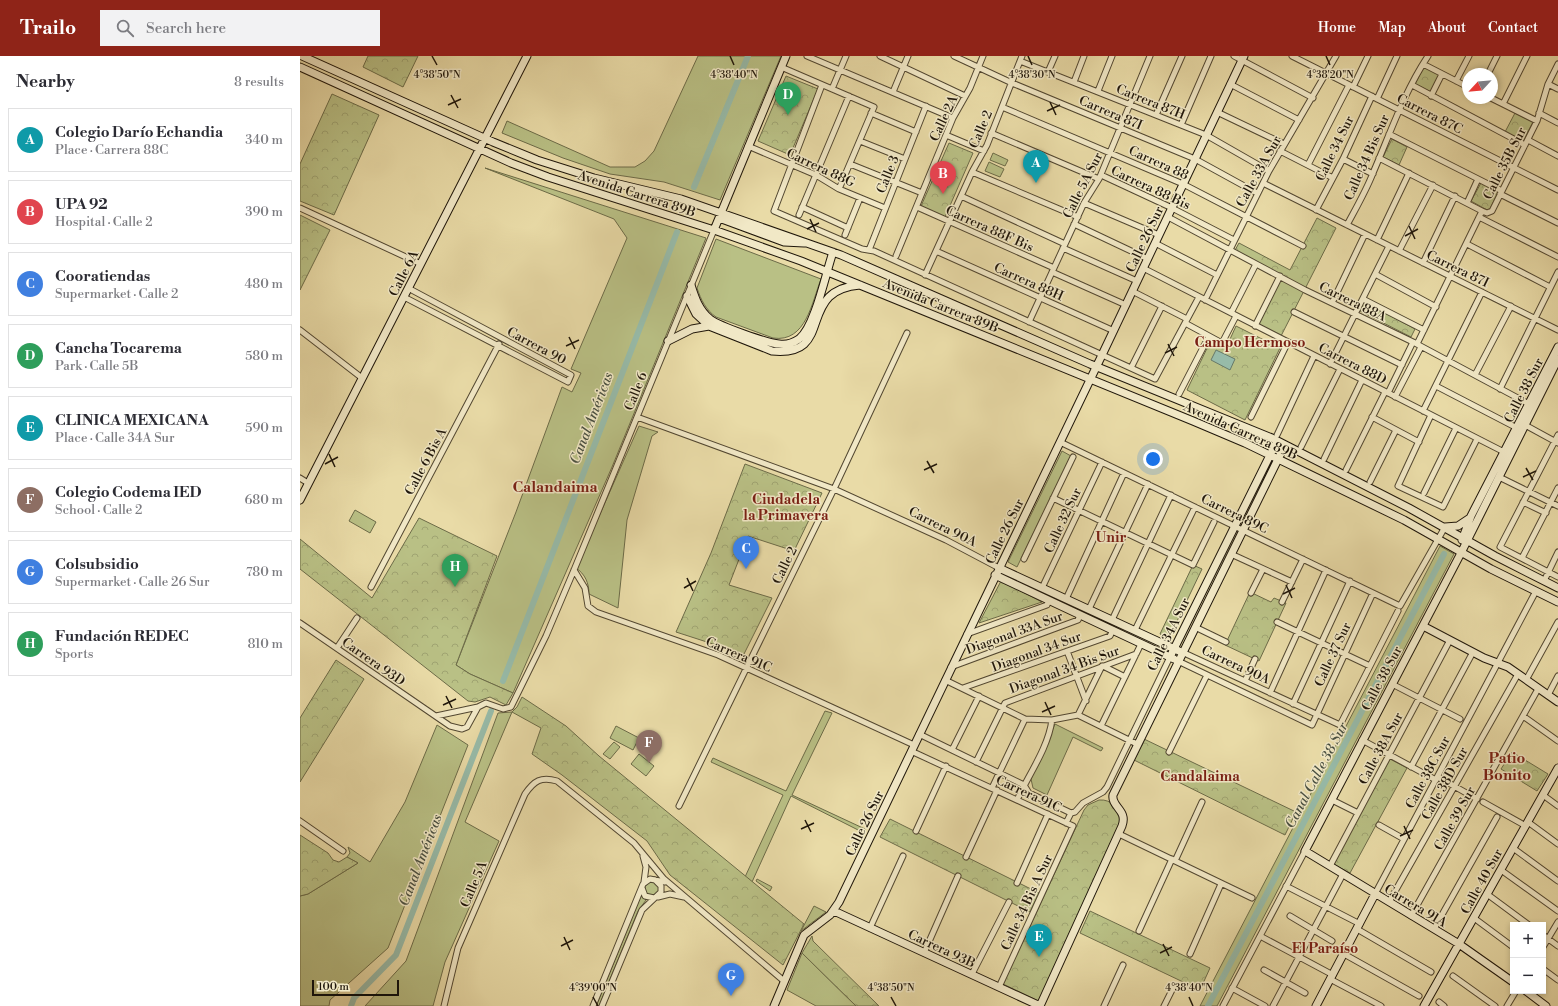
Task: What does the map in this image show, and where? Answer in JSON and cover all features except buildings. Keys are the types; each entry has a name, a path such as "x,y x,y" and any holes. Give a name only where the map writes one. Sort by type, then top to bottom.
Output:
{"street":[{"name":"Avenida Carrera 89B","path":"302,56 486,138 559,168 594,178 656,192 720,215 784,242 807,242 833,252 1096,367 1277,438 1285,445 1445,527 1558,588"},
{"name":"Calle 6A","path":"300,500 527,56"},
{"name":"Calle 6","path":"478,707 486,703 503,709 511,707 515,701 574,570 786,56"},
{"path":"807,56 953,118"},
{"path":"832,89 846,56"},
{"path":"880,56 965,96"},
{"path":"894,92 908,56"},
{"name":"Carrera 87I","path":"954,56 1195,159 1257,193"},
{"name":"Calle 2A","path":"896,256 953,118 984,56"},
{"path":"1048,72 1054,56"},
{"path":"1074,82 1084,56"},
{"path":"1098,92 1112,56"},
{"name":"Calle 5A Sur","path":"1030,322 1084,203 1100,177 1150,56"},
{"path":"1156,115 1182,56"},
{"path":"1181,124 1211,56"},
{"path":"1234,56 1243,58 1313,98"},
{"name":"Carrera 87C","path":"1292,56 1558,190"},
{"name":"Calle 33A Sur","path":"1205,300 1245,216 1280,150 1313,98 1336,56"},
{"path":"1308,165 1368,56"},
{"name":"Calle 34 Sur","path":"1316,210 1374,97 1397,56"},
{"name":"Calle 34 Bis Sur","path":"1347,225 1373,174 1400,110 1428,56"},
{"path":"1456,81 1469,56"},
{"path":"1491,68 1497,56"},
{"path":"1503,104 1528,56"},
{"name":"Carrera 87H","path":"1021,58 1048,72 1206,135 1269,171"},
{"name":"Calle 2","path":"925,275 972,172 984,152 1021,58"},
{"name":"Calle 26 Sur","path":"774,1006 804,936 834,911 1114,331 1243,58"},
{"path":"1423,64 1462,84"},
{"name":"Calle 35B Sur","path":"1395,397 1417,344 1482,211 1490,213 1527,143 1537,121 1548,84 1558,64"},
{"name":"Avenida Carrera 89B","path":"300,67 480,149 548,177 714,230 827,271 1193,421 1270,455 1404,520 1461,552 1558,602"},
{"path":"781,67 874,107 839,189"},
{"path":"1431,96 1442,74"},
{"path":"1230,84 1299,120"},
{"path":"1548,84 1558,89"},
{"path":"822,85 774,211 862,249 874,250 925,275 1155,379 1199,297"},
{"path":"1412,85 1431,96 1527,143 1558,156"},
{"path":"798,215 849,96"},
{"path":"1498,102 1537,121"},
{"name":"Calle 3","path":"869,250 926,106"},
{"name":"Carrera 88","path":"1002,107 1111,152 1183,184 1302,246"},
{"path":"1217,112 1284,144"},
{"path":"871,113 916,132"},
{"path":"1539,113 1558,123"},
{"name":"Carrera 88 Bis","path":"991,133 1172,208 1234,240"},
{"path":"1389,134 1478,179 1558,223"},
{"path":"946,135 984,152"},
{"path":"860,141 905,159"},
{"name":"Carrera 88G","path":"748,146 816,175 839,189 885,208"},
{"path":"1280,150 1333,178"},
{"path":"1379,158 1482,211"},
{"path":"1343,159 1373,174"},
{"path":"850,164 922,193"},
{"path":"972,172 1078,217"},
{"path":"1377,240 1409,173"},
{"path":"1467,203 1478,179"},
{"name":"Carrera 87I","path":"1263,183 1558,330"},
{"path":"1399,251 1433,185"},
{"path":"961,196 1137,281"},
{"path":"1423,263 1455,196"},
{"path":"845,236 860,198"},
{"path":"1084,203 1159,235"},
{"path":"802,207 848,228"},
{"name":"Carrera 88F Bis","path":"916,207 1126,305"},
{"path":"300,208 421,264"},
{"name":"Carrera 88A","path":"1168,217 1332,303 1417,344 1529,404"},
{"path":"1479,217 1558,257"},
{"path":"1074,224 1148,259"},
{"path":"1332,303 1365,234"},
{"path":"1155,243 1217,275"},
{"path":"1467,244 1550,287"},
{"path":"1330,364 1389,246"},
{"name":"Carrera 88H","path":"936,251 1114,331"},
{"path":"691,285 699,306 704,313 715,322 771,342 785,344 799,339 808,327 833,252"},
{"path":"1132,291 1162,306 1222,343 1233,314 1256,264"},
{"name":"Carrera 88D","path":"1143,268 1507,454"},
{"path":"1500,389 1558,272"},
{"path":"1375,274 1436,307"},
{"path":"1255,326 1280,276"},
{"path":"687,296 696,314 709,326 772,351 787,351 800,346 810,338 828,297 842,289 861,285"},
{"name":"Carrera 90","path":"404,297 568,382 571,376 408,288"},
{"path":"1423,411 1482,292"},
{"path":"1362,299 1424,330"},
{"path":"1131,368 1162,306"},
{"path":"1475,375 1511,306"},
{"path":"1294,312 1402,365"},
{"path":"668,341 692,329 709,326"},
{"path":"300,330 362,378"},
{"name":"Calle 2","path":"679,806 834,489 907,333"},
{"path":"1179,394 1209,336"},
{"name":"Calle 6 Bis A","path":"371,588 502,338"},
{"path":"1252,416 1288,342"},
{"name":"Calle 35B Sur","path":"1346,470 1386,392 1402,365 1417,344"},
{"name":"Calle 38 Sur","path":"1465,538 1499,477 1517,428 1558,347"},
{"path":"1277,438 1314,356"},
{"name":"Calle 38 Sur","path":"1223,1006 1461,552 1471,516 1555,373 1558,359"},
{"path":"1301,447 1340,369"},
{"path":"1324,458 1362,380"},
{"path":"1436,386 1517,428"},
{"path":"1431,415 1398,486 1443,508 1477,439"},
{"name":"Carrera 90A","path":"637,417 834,489 939,537 999,568 1089,610 1340,725 1370,666"},
{"path":"1372,417 1418,442"},
{"path":"1525,425 1556,442"},
{"path":"1424,493 1456,428"},
{"path":"1370,482 1396,430"},
{"path":"1558,435 1556,442 1500,547 1558,577"},
{"name":"Calle 34A Sur","path":"1066,822 1071,813 1075,812 1083,803 1105,790 1277,438"},
{"name":"Carrera 89C","path":"1060,442 1373,593 1399,608"},
{"path":"1178,661 1285,445"},
{"path":"1024,560 1073,457"},
{"name":"Calle 32 Sur","path":"1042,588 1102,462"},
{"path":"1066,599 1124,473"},
{"path":"1499,477 1558,506"},
{"path":"300,478 308,483"},
{"path":"1089,610 1148,484"},
{"path":"1522,558 1558,488"},
{"path":"1112,620 1170,495"},
{"path":"1053,498 1193,565 1214,522"},
{"path":"1523,502 1546,513"},
{"path":"1135,630 1195,507"},
{"path":"1277,622 1370,666 1399,608 1445,527 1458,526 1471,516"},
{"path":"1544,581 1558,552"},
{"path":"1231,554 1292,582"},
{"path":"1282,602 1303,559"},
{"path":"1251,593 1263,569"},
{"name":"Carrera 91C","path":"574,570 585,588 586,601 593,610 718,655 1073,826"},
{"path":"1270,693 1326,570"},
{"name":"Carrera 90A","path":"995,575 1312,725"},
{"path":"1293,704 1350,582"},
{"name":"Calle 38C Sur","path":"1318,1005 1331,977 1536,591"},
{"name":"Calle 37 Sur","path":"1312,725 1373,593"},
{"path":"967,634 1047,605 1049,600"},
{"name":"Diagonal 33A Sur","path":"951,667 1078,620 1080,615"},
{"path":"337,648 356,618"},
{"path":"1526,680 1558,622"},
{"name":"Carrera 93D","path":"300,623 450,726 464,729 470,724 478,707"},
{"path":"1423,626 1518,674 1558,702"},
{"path":"1195,627 1226,642"},
{"name":"Diagonal 34 Sur","path":"963,688 1110,636 1113,630"},
{"name":"Calle 38A Sur","path":"1330,866 1450,640"},
{"path":"1101,726 1141,644"},
{"path":"1067,651 1086,701"},
{"path":"1411,766 1474,652"},
{"name":"Diagonal 34 Bis Sur","path":"1001,707 1010,700 1136,654"},
{"path":"1245,681 1255,659"},
{"name":"Calle 34A Sur","path":"1041,1006 1119,834 1124,819 1121,810 1112,798 1178,661"},
{"path":"1078,715 1103,666 1125,677"},
{"path":"1169,752 1206,674"},
{"name":"Calle 38D Sur","path":"1390,902 1518,674"},
{"path":"1548,695 1558,676"},
{"path":"945,680 1025,719 1052,720 1078,715 1137,744"},
{"path":"1392,684 1460,719"},
{"name":"Calle 39 Sur","path":"1411,916 1538,689"},
{"path":"952,750 979,696"},
{"path":"436,716 478,707"},
{"path":"976,762 1001,707"},
{"path":"1523,716 1558,741"},
{"path":"966,857 999,773 1025,719"},
{"path":"1017,800 1045,745 1051,730 1052,720"},
{"name":"Carrera 91C","path":"919,734 1024,785 1029,793 1071,813"},
{"path":"1362,740 1411,766 1455,786 1477,799"},
{"path":"916,831 946,766"},
{"name":"Calle 40 Sur","path":"1424,1006 1557,771"},
{"name":"Calle 5A","path":"444,1006 458,948 488,876 525,794 531,784 539,779 548,778 557,781 614,826 642,853"},
{"path":"1543,795 1558,806"},
{"path":"1332,800 1358,813"},
{"path":"1139,932 1202,802"},
{"path":"1483,802 1527,824 1558,844"},
{"path":"1017,883 1048,814"},
{"path":"1434,929 1497,817"},
{"path":"300,821 343,851"},
{"path":"1379,825 1404,839"},
{"name":"Calle 34 Bis A Sur","path":"999,987 1073,826"},
{"path":"1119,834 1252,898"},
{"path":"1513,848 1558,881"},
{"name":"Carrera 91A","path":"1305,851 1459,944 1510,980"},
{"path":"642,853 658,874 784,981"},
{"path":"593,1006 643,885 646,867 642,853"},
{"path":"870,928 903,856"},
{"path":"1501,870 1558,911"},
{"path":"602,1006 642,910 661,892 658,874"},
{"path":"1273,1006 1343,874"},
{"path":"924,952 958,876"},
{"path":"643,885 653,879 668,883"},
{"path":"653,879 661,886"},
{"path":"1190,954 1221,884"},
{"path":"643,885 646,896 650,899 670,894 686,898"},
{"path":"1286,886 1326,906 1431,972"},
{"path":"1487,894 1525,922"},
{"path":"972,974 1009,902"},
{"name":"Carrera 93B","path":"834,911 1041,1006"},
{"path":"1290,916 1332,941"},
{"path":"1474,918 1510,945"},
{"path":"1546,942 1558,922"},
{"path":"1260,936 1299,957 1381,1006"},
{"path":"1548,939 1558,946"},
{"path":"1344,954 1419,996"},
{"path":"1104,1006 1123,965"},
{"path":"1264,970 1305,992"},
{"path":"1546,971 1558,980"},
{"path":"1453,976 1495,1006"},
{"path":"1164,1006 1172,988"},
{"path":"1232,988 1265,1006"},
{"path":"1507,1006 1514,994"},
{"path":"1530,994 1546,1006"},
{"path":"1439,1002 1444,1006"}],"green space":[{"path":"368,56 418,56 403,87 363,67"},
{"path":"698,56 781,56 720,200 664,182 610,174 563,158 502,133 507,121 610,167 635,167 645,161 654,151"},
{"path":"1424,67 1440,74 1431,92 1415,84"},
{"path":"786,76 818,89 790,155 758,141"},
{"path":"332,94 379,115 334,215 300,201 300,164"},
{"path":"1515,113 1533,122 1523,141 1505,132"},
{"path":"1392,139 1407,147 1399,165 1383,157"},
{"path":"949,143 973,153 945,217 921,206"},
{"path":"993,153 1008,160 1005,166 990,160"},
{"path":"989,162 1004,169 1000,177 985,171"},
{"path":"485,168 706,238 612,467 513,693 470,674 456,665 516,512 562,387 572,392 581,373 571,369 627,238 614,219"},
{"path":"1481,183 1498,192 1489,211 1471,201"},
{"path":"300,215 330,230 300,290"},
{"path":"1317,218 1336,228 1281,336 1258,324 1280,278 1234,252 1239,243 1290,270"},
{"path":"716,239 821,279 811,309 800,328 793,334 784,338 773,338 716,317 712,314 702,301 697,288"},
{"path":"1365,302 1415,329 1411,337 1360,311"},
{"path":"1236,326 1280,348 1245,420 1187,390 1211,340 1226,348"},
{"path":"639,426 658,432 652,436 627,520 618,608 589,594 586,579 576,568"},
{"path":"1062,451 1071,456 1017,567 1008,562"},
{"path":"745,464 822,493 794,551 748,536 729,585 772,598 744,654 676,632 711,553"},
{"path":"355,510 376,522 370,533 349,521"},
{"path":"419,518 497,556 456,665 470,674 513,693 506,705 490,697 475,702 468,701 300,569 300,539 372,598"},
{"path":"1440,546 1454,554 1217,1006 1200,1006"},
{"path":"1193,565 1202,569 1169,638 1160,634"},
{"path":"1001,581 1042,602 979,623"},
{"path":"1250,592 1271,602 1274,598 1286,603 1259,661 1225,645"},
{"path":"336,660 364,679 300,782 300,718"},
{"path":"522,697 566,726 599,756 804,924 783,965 670,875 647,841 562,775 532,754 541,728 512,712 517,707"},
{"path":"825,711 832,713 792,795 865,829 864,833 791,796 752,882 745,877 783,795 711,762 713,758 786,791"},
{"path":"512,712 465,822 499,841 445,962 433,1006 365,1006 406,961 498,713"},
{"path":"1055,724 1103,748 1101,751 1073,737 1047,795 1033,788 1031,779"},
{"path":"437,725 468,745 388,948 330,1000 329,1006 300,1006 300,896 308,894 358,863 347,857 350,853 348,847 370,862 405,802"},
{"path":"616,726 639,738 633,750 610,738"},
{"path":"1144,739 1296,812 1285,835 1134,760"},
{"path":"614,742 620,747 610,759 603,754"},
{"path":"1512,752 1548,774 1537,791 1501,769"},
{"path":"639,754 654,766 646,776 631,764"},
{"path":"1390,759 1407,768 1350,873 1333,864"},
{"path":"1099,800 1108,801 1111,803 1116,809 1121,820 1039,1001 1003,984 1084,810 1088,805"},
{"path":"890,819 1039,893 1030,912 880,837"},
{"path":"300,835 328,853 333,860 339,862 347,857 358,863 308,894 300,896"},
{"path":"757,879 772,887 770,891 756,881"},
{"path":"652,882 657,884 659,889 657,894 652,896 647,894 645,889 647,884"},
{"path":"641,895 646,900 638,911 599,1006 596,1006"},
{"path":"814,906 826,912 801,931"},
{"path":"1090,911 1210,968 1200,990 1080,933"},
{"path":"812,936 813,941 879,1006 856,1006 802,953"},
{"path":"802,953 856,1006 816,1006 787,990"}],"shaded area":[{"path":"1216,350 1235,359 1230,370 1211,360"}],"waterway":[{"name":"Canal Américas","path":"694,187 748,56"},
{"name":"Canal Américas","path":"503,681 677,232"},
{"name":"Canal Calle 38 Sur","path":"1208,1006 1444,554"},
{"name":"Canal Américas","path":"351,1006 354,998 396,955 491,711"}],"place":[{"name":"Cancha Tocarema","path":"788,115"},
{"name":"Colegio Darío Echandia","path":"1036,183"},
{"name":"UPA 92","path":"943,194"},
{"name":"Cooratiendas","path":"746,569"},
{"name":"Fundación REDEC","path":"455,587"},
{"name":"Colegio Codema IED","path":"649,763"},
{"name":"CLINICA MEXICANA","path":"1039,957"},
{"name":"Colsubsidio","path":"731,996"}],"district":[{"name":"Campo Hermoso","path":"1250,342"},
{"name":"Calandaima","path":"555,487"},
{"name":"Ciudadela la Primavera","path":"786,508"},
{"name":"Unir","path":"1111,537"},
{"name":"Patio Bonito","path":"1507,766"},
{"name":"Candalaima","path":"1200,776"},
{"name":"El Paraíso","path":"1325,948"}]}
